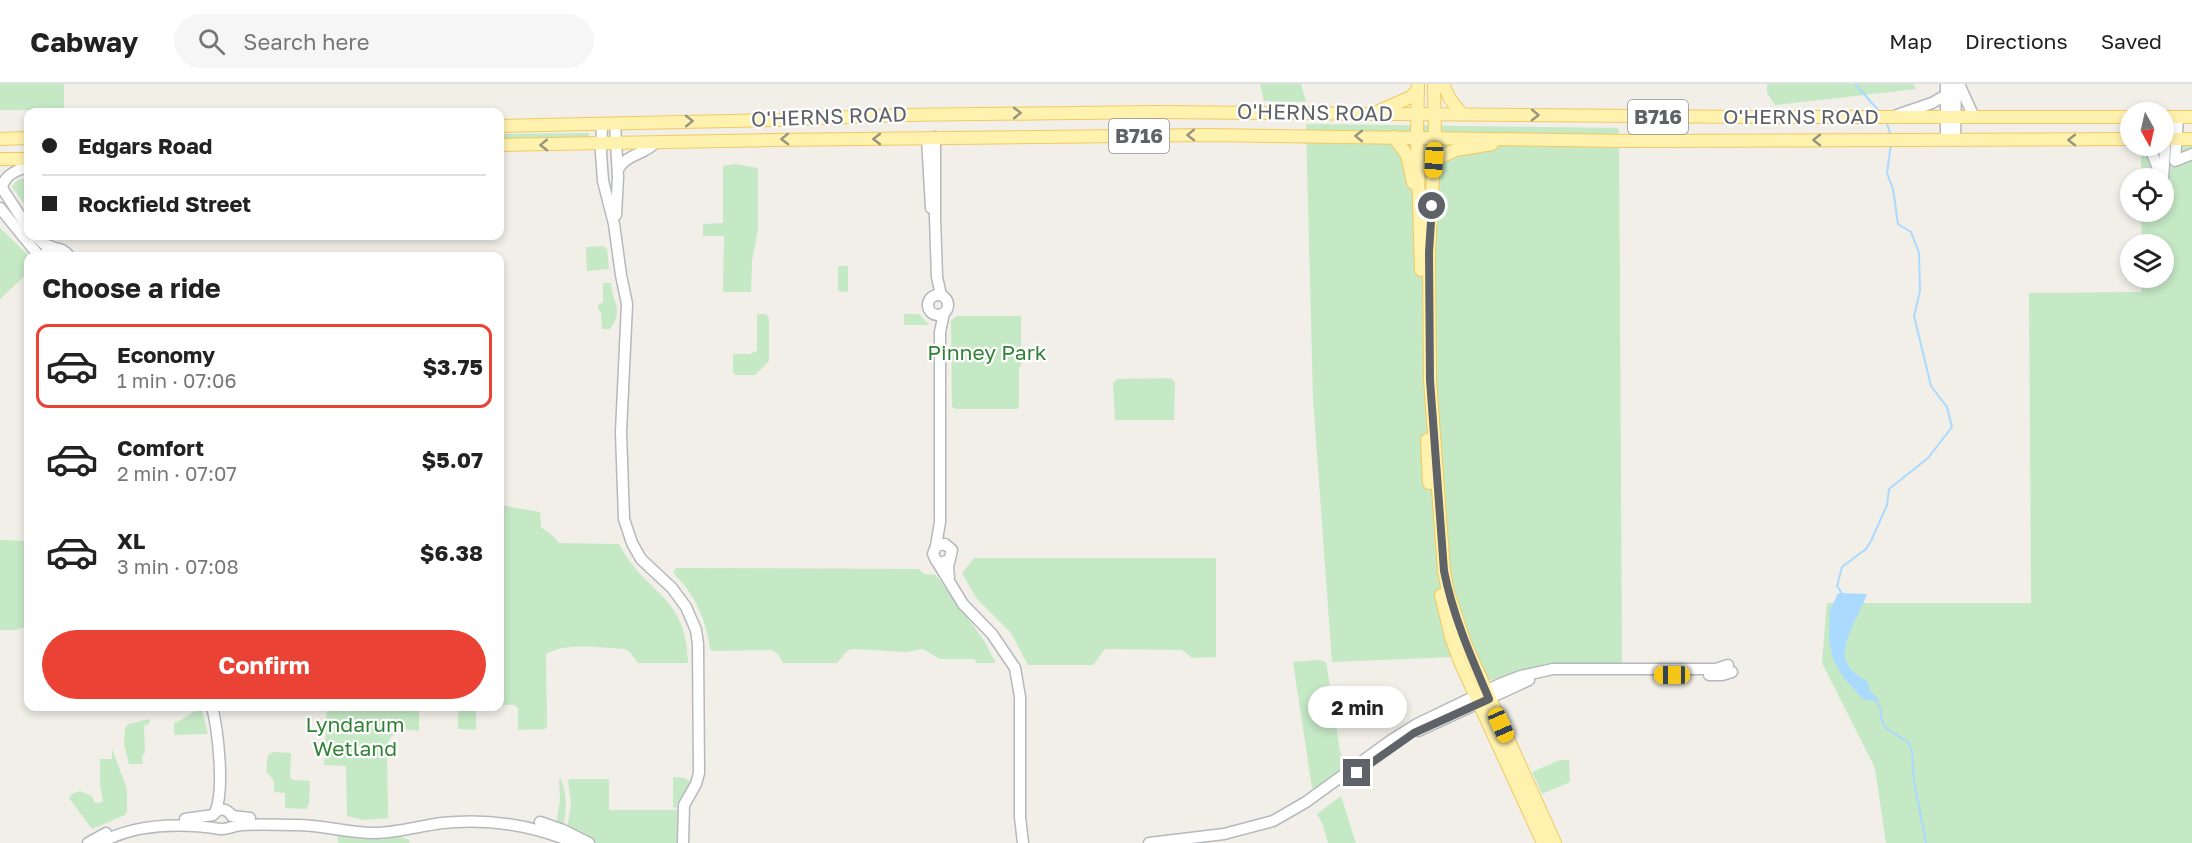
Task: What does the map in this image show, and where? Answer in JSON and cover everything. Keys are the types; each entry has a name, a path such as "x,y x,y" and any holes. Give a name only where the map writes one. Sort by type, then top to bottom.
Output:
{"main road":[{"path":"1434,84 1435,138 1429,252 1430,380 1441,542 1450,599 1482,697"},
{"path":"1443,84 1450,99 1462,114"},
{"path":"1375,113 1410,97 1418,87"},
{"path":"1418,87 1417,137 1427,458 1438,581 1451,637 1516,770 1555,843"},
{"name":"O'HERNS ROAD","path":"504,126 901,114 1246,111 1418,114 2120,117"},
{"path":"2174,117 2192,117"},
{"name":"O'HERNS ROAD","path":"504,146 1206,135 1526,139 2120,139"},
{"path":"1394,137 1407,155 1419,208"},
{"path":"0,139 24,138"},
{"path":"1434,160 1456,150 1526,139"},
{"path":"2174,139 2192,139"},
{"path":"0,159 24,159"},
{"path":"1516,770 1543,843"}],"street":[{"path":"1951,116 1958,84"},
{"path":"1958,84 1974,117"},
{"path":"1946,89 1951,116 1951,140"},
{"path":"1894,117 1932,103 1946,89"},
{"path":"608,123 616,143 618,169 614,225"},
{"path":"608,123 595,144 602,165 627,304 621,431 624,519 632,543 641,559 672,588 686,607 696,630 699,644 699,773 696,784 684,805 683,843"},
{"path":"931,138 937,295"},
{"path":"618,169 627,158 649,150 656,142"},
{"path":"2173,156 2175,161 2192,154"},
{"path":"24,168 6,177 1,187 24,222"},
{"path":"0,208 24,236"},
{"path":"27,240 38,252"},
{"path":"40,240 64,252"},
{"path":"46,252 55,248"},
{"path":"937,295 947,301 947,308 939,313"},
{"path":"937,295 929,299 927,306 939,313"},
{"path":"939,313 940,522 933,554 963,604 992,634 1007,656 1013,696 1013,787 1020,817 1021,840"},
{"path":"940,522 952,553 949,560 950,579"},
{"path":"936,546 948,545"},
{"path":"936,560 941,563 949,560"},
{"path":"1206,843 1233,839 1266,830 1306,806 1414,733 1482,697 1506,681 1545,670 1717,675 1730,668"},
{"path":"213,711 218,734 226,821"},
{"path":"220,711 225,732 222,777 213,822 331,824 375,830 419,823 484,821 558,832 589,843"},
{"path":"1149,843 1243,830 1306,806"},
{"path":"88,843 113,829 214,814 223,809 226,821"},
{"path":"100,843 137,825 205,826 226,821"},
{"path":"558,832 575,843"}],"green space":[{"path":"0,84 64,84 64,108 0,110"},
{"path":"1260,84 1301,84 1306,102 1264,101"},
{"path":"1767,84 1913,84 1916,89 1775,105 1767,93"},
{"path":"1306,124 1617,128 1619,130 1622,665 1550,664 1488,681 1478,656 1332,662 1313,399"},
{"path":"589,133 589,137 585,141 504,144 504,134"},
{"path":"2192,142 2192,843 1886,843 1875,768 1822,663 1827,603 2031,603 2029,293 2141,292 2141,288 2174,288 2174,234 2142,234 2141,222 2174,222 2174,168 2141,168 2141,156 2174,156 2174,143"},
{"path":"735,164 758,168 758,229 752,261 751,292 723,292 724,236 703,236 703,224 723,223 723,166"},
{"path":"24,178 24,204 12,187 16,181"},
{"path":"0,228 25,252 24,277 0,299"},
{"path":"603,246 607,249 609,269 587,271 586,247"},
{"path":"838,266 848,266 848,292 838,291"},
{"path":"603,283 611,283 617,311 617,316 610,329 602,329 601,312 598,309 598,305 603,302"},
{"path":"757,314 766,314 769,318 769,361 755,375 736,375 733,372 733,354 750,354 757,351"},
{"path":"904,314 919,314 929,325 904,325"},
{"name":"Pinney Park","path":"956,316 1021,316 1021,366 1019,367 1019,406 1017,409 956,409 952,407 951,321"},
{"path":"1170,378 1175,382 1174,420 1115,420 1113,383 1117,379"},
{"path":"504,506 540,512 541,527 559,543 619,544 629,561 673,608 686,640 688,663 638,663 630,652 624,649 584,647 555,650 546,654 547,727 518,730 518,708 514,705 504,705"},
{"path":"0,540 24,541 24,627 0,630"},
{"path":"974,558 1216,558 1216,657 1192,658 1182,650 1105,649 1093,665 1028,665 1011,633 977,599 962,573"},
{"path":"676,568 919,569 924,574 936,575 983,639 996,663 976,663 975,659 940,659 923,649 906,652 853,649 847,651 837,663 783,663 777,653 771,650 713,651 710,649 706,627 693,598 673,573"},
{"path":"1319,660 1326,662 1340,751 1346,765 1341,773 1332,780 1312,788 1293,662"},
{"path":"202,711 208,734 174,735 174,723 193,712"},
{"name":"Lyndarum Wetland","path":"327,711 419,711 419,731 401,729 391,737 387,744 388,818 364,820 347,816 346,766 324,765"},
{"name":"Lyndarum Wetland","path":"458,711 476,711 476,730 458,729"},
{"path":"149,719 150,723 144,726 143,764 129,764 124,744 125,728 129,724"},
{"path":"112,749 127,789 127,812 125,815 92,829 69,798 80,791 92,796 95,803 103,802 100,785 100,759 112,759"},
{"path":"273,752 291,753 290,778 310,781 309,804 306,809 285,808 285,793 274,792 274,781 266,771 268,755"},
{"path":"1560,760 1569,760 1570,782 1542,794 1532,772"},
{"path":"673,777 685,778 690,782 676,808 673,807"},
{"path":"561,779 566,803 563,827 556,825 560,800 559,780"},
{"path":"609,779 609,810 677,810 677,843 595,843 567,829 571,804 568,780"},
{"path":"1341,796 1356,843 1328,843 1317,814"},
{"path":"337,835 362,839 400,837 409,840 410,843 338,843"}],"water":[{"path":"1838,593 1867,594 1851,628 1845,647 1845,656 1851,669 1868,682 1870,692 1879,699 1874,701 1863,699 1843,677 1833,659 1829,638 1830,610"}],"waterway":[{"path":"1855,84 1879,111"},
{"path":"1886,121 1891,136"},
{"path":"1843,595 1837,586 1842,567 1866,549 1871,541 1887,505 1889,489 1928,458 1952,427 1947,407 1931,386 1914,316 1920,291 1919,253 1911,232 1898,224 1893,189 1887,173 1891,144"},
{"path":"1875,699 1880,707 1882,722 1886,728 1908,742 1912,751 1914,781 1926,843"}],"route":[{"path":"1357,773 1414,733 1489,699 1465,643 1448,592 1444,571 1430,380 1429,252 1432,206"}]}
